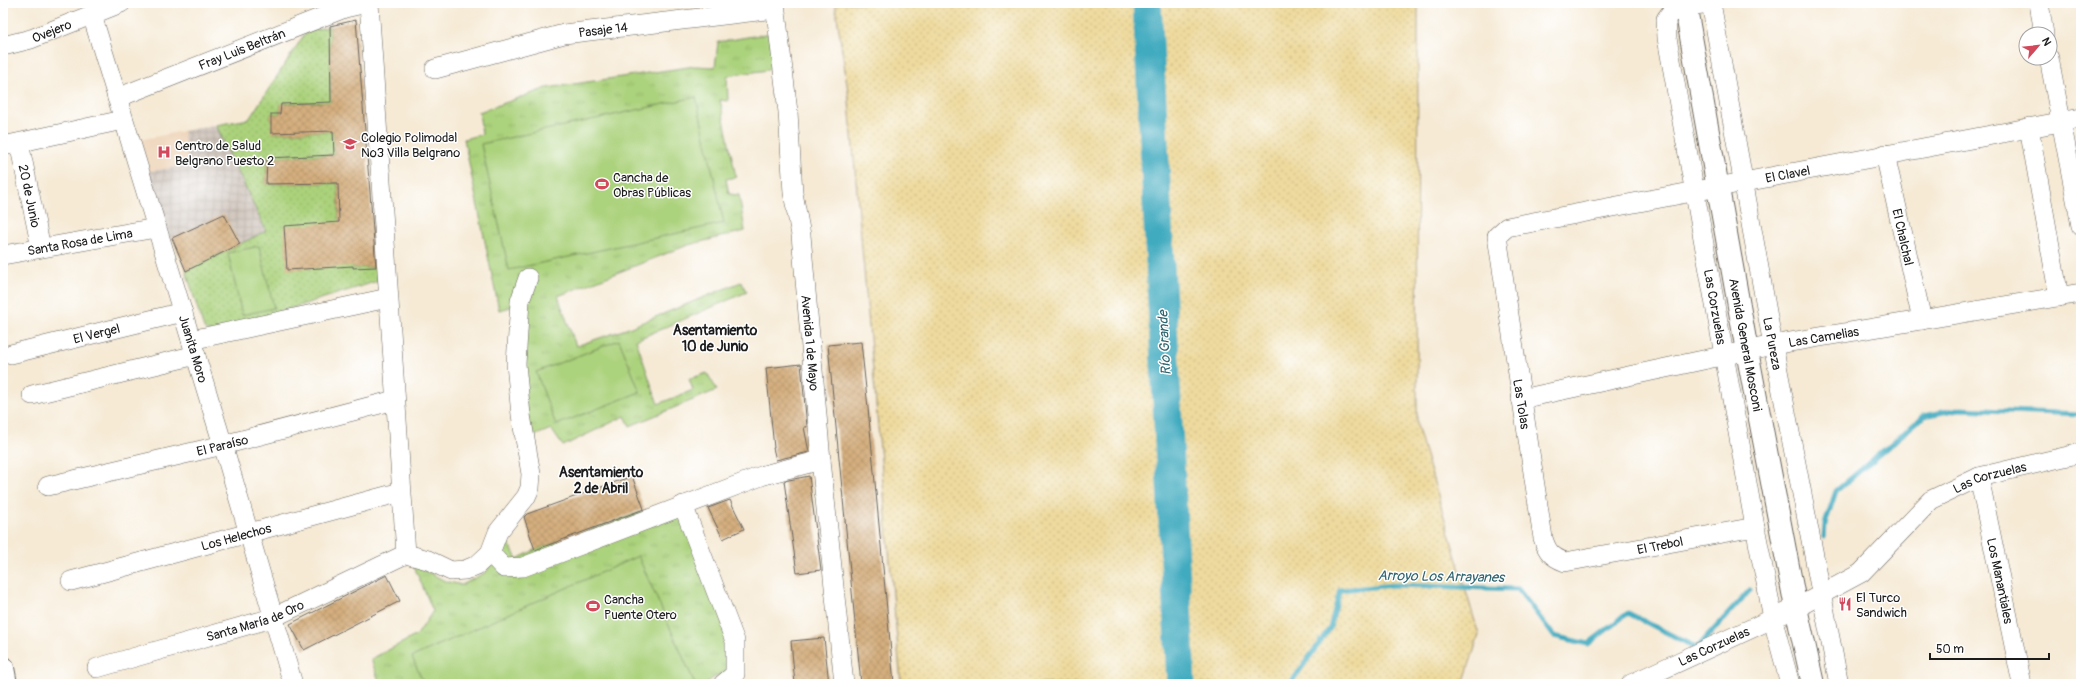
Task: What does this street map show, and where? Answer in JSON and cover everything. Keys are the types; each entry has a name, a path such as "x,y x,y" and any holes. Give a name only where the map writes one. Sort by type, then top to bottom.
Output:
{"main road":[{"name":"Avenida General Mosconi","path":"1685,4 1746,351 1796,608 1814,684"}],"street":[{"name":"Ovejero","path":"3,46 30,39 120,3"},
{"name":"Fray Luis Beltrán","path":"117,98 344,6 368,3"},
{"path":"368,3 406,554 428,560 451,570 466,570 477,565 490,553 498,532 526,497 530,488 531,474 520,415 516,364 520,301 528,278"},
{"path":"1685,4 1710,3"},
{"name":"La Pureza","path":"1710,3 1773,345 1839,684"},
{"path":"2038,3 2042,26"},
{"name":"Las Corzuelas","path":"1685,4 1674,8 1666,19 1667,38 1755,527 1774,618 1790,684"},
{"name":"Pasaje 14","path":"435,70 564,34 775,6"},
{"name":"Avenida 1 de Mayo","path":"775,6 788,112 793,193 801,235 821,460 844,684"},
{"name":"Juanita Moro","path":"92,15 194,348 272,618 293,684"},
{"path":"2051,66 2081,226"},
{"name":"El Clavel","path":"1497,236 1507,227 2081,118"},
{"path":"11,144 123,120"},
{"path":"2029,127 2059,297"},
{"name":"20 de Junio","path":"11,144 41,248"},
{"name":"El Chalchal","path":"1885,154 1922,320"},
{"name":"Santa Rosa de Lima","path":"3,256 156,228"},
{"name":"Las Tolas","path":"1497,236 1521,399 1546,548 1554,558 1565,562"},
{"name":"Las Camelias","path":"1521,399 1773,345 2081,293"},
{"path":"32,395 194,348 388,298"},
{"name":"El Vergel","path":"11,354 183,312"},
{"name":"El Paraíso","path":"48,486 223,445 395,400"},
{"name":"Las Corzuelas","path":"1632,684 1796,608 1860,573 1931,500 1979,477 2081,453"},
{"path":"490,553 504,568 523,567 764,475 821,460"},
{"name":"Los Manantiales","path":"1979,477 2022,684"},
{"name":"Los Helechos","path":"71,582 402,492"},
{"path":"683,505 736,641 735,674 723,684"},
{"name":"El Trebol","path":"1565,562 1755,527"},
{"name":"Santa María de Oro","path":"97,668 272,618 406,554"}],"shaded area":[{"path":"216,125 266,231 240,244 224,214 170,239 145,172 189,165 183,131"},
{"name":"Centro de Salud Belgrano Puesto 2","path":"183,131 189,165 145,172 139,140"}],"green space":[{"path":"330,26 331,102 281,104 280,114 271,114 272,133 333,131 334,155 267,158 266,184 338,183 339,219 351,220 353,268 377,267 378,281 212,333 204,329 186,271 266,231 216,125 249,119 306,32"},
{"path":"771,33 774,69 727,76 728,101 720,100 736,177 726,179 729,194 739,195 745,231 688,245 558,296 576,346 626,329 741,282 747,292 636,340 658,404 693,390 689,379 707,373 717,390 630,426 625,416 563,446 551,429 529,438 515,306 499,310 464,139 482,134 479,112 547,88 695,66 715,67 718,42"},
{"name":"Cancha de Obras Públicas","path":"696,97 724,223 509,270 481,144"},
{"path":"259,246 274,308 242,315 228,253"},
{"path":"619,340 640,392 556,425 536,372"},
{"path":"688,499 737,650 725,671 704,684 380,684 371,659 417,635 433,611 413,564 445,581 462,585 486,572 507,540 517,559 535,550 645,511"},
{"name":"Cancha Puente Otero","path":"638,556 695,684 424,684 412,657"}],"sand":[{"path":"835,3 1418,3 1417,425 1479,635 1463,684 901,684 848,91"}],"building":[{"name":"Colegio Polimodal Nº3 Villa Belgrano","path":"356,20 376,267 353,268 353,266 287,270 284,226 339,222 338,183 266,184 267,158 334,155 333,131 271,133 271,114 280,114 281,104 331,102 330,26"},
{"path":"224,214 240,244 186,271 172,238"},
{"path":"861,342 894,684 861,684 828,345"},
{"path":"801,364 807,427 804,427 809,452 776,460 773,448 766,368"},
{"path":"632,476 644,509 535,550 524,517 527,514"},
{"path":"809,476 821,570 797,573 784,481"},
{"path":"730,500 744,529 723,539 708,508"},
{"path":"387,575 400,601 304,650 290,624"},
{"path":"824,638 829,684 795,684 791,641"}],"waterway":[{"name":"Río Grande","path":"1147,3 1181,684"},
{"name":"Arroyo Los Arrayanes","path":"1824,537 1825,524 1836,491 1924,416 1958,409 2081,414"},
{"name":"Arroyo Los Arrayanes","path":"1290,684 1330,628 1340,590 1395,585 1518,589 1554,636 1588,644 1628,613 1697,648 1750,590"}],"place":[{"name":"Colegio Polimodal Nº3 Villa Belgrano","path":"350,144"},
{"name":"Centro de Salud Belgrano Puesto 2","path":"164,152"},
{"name":"Cancha de Obras Públicas","path":"602,184"},
{"name":"El Turco Sandwich","path":"1845,604"},
{"name":"Cancha Puente Otero","path":"593,606"}],"district":[{"name":"Asentamiento 10 de Junio","path":"715,338"},
{"name":"Asentamiento 2 de Abril","path":"601,480"}]}
